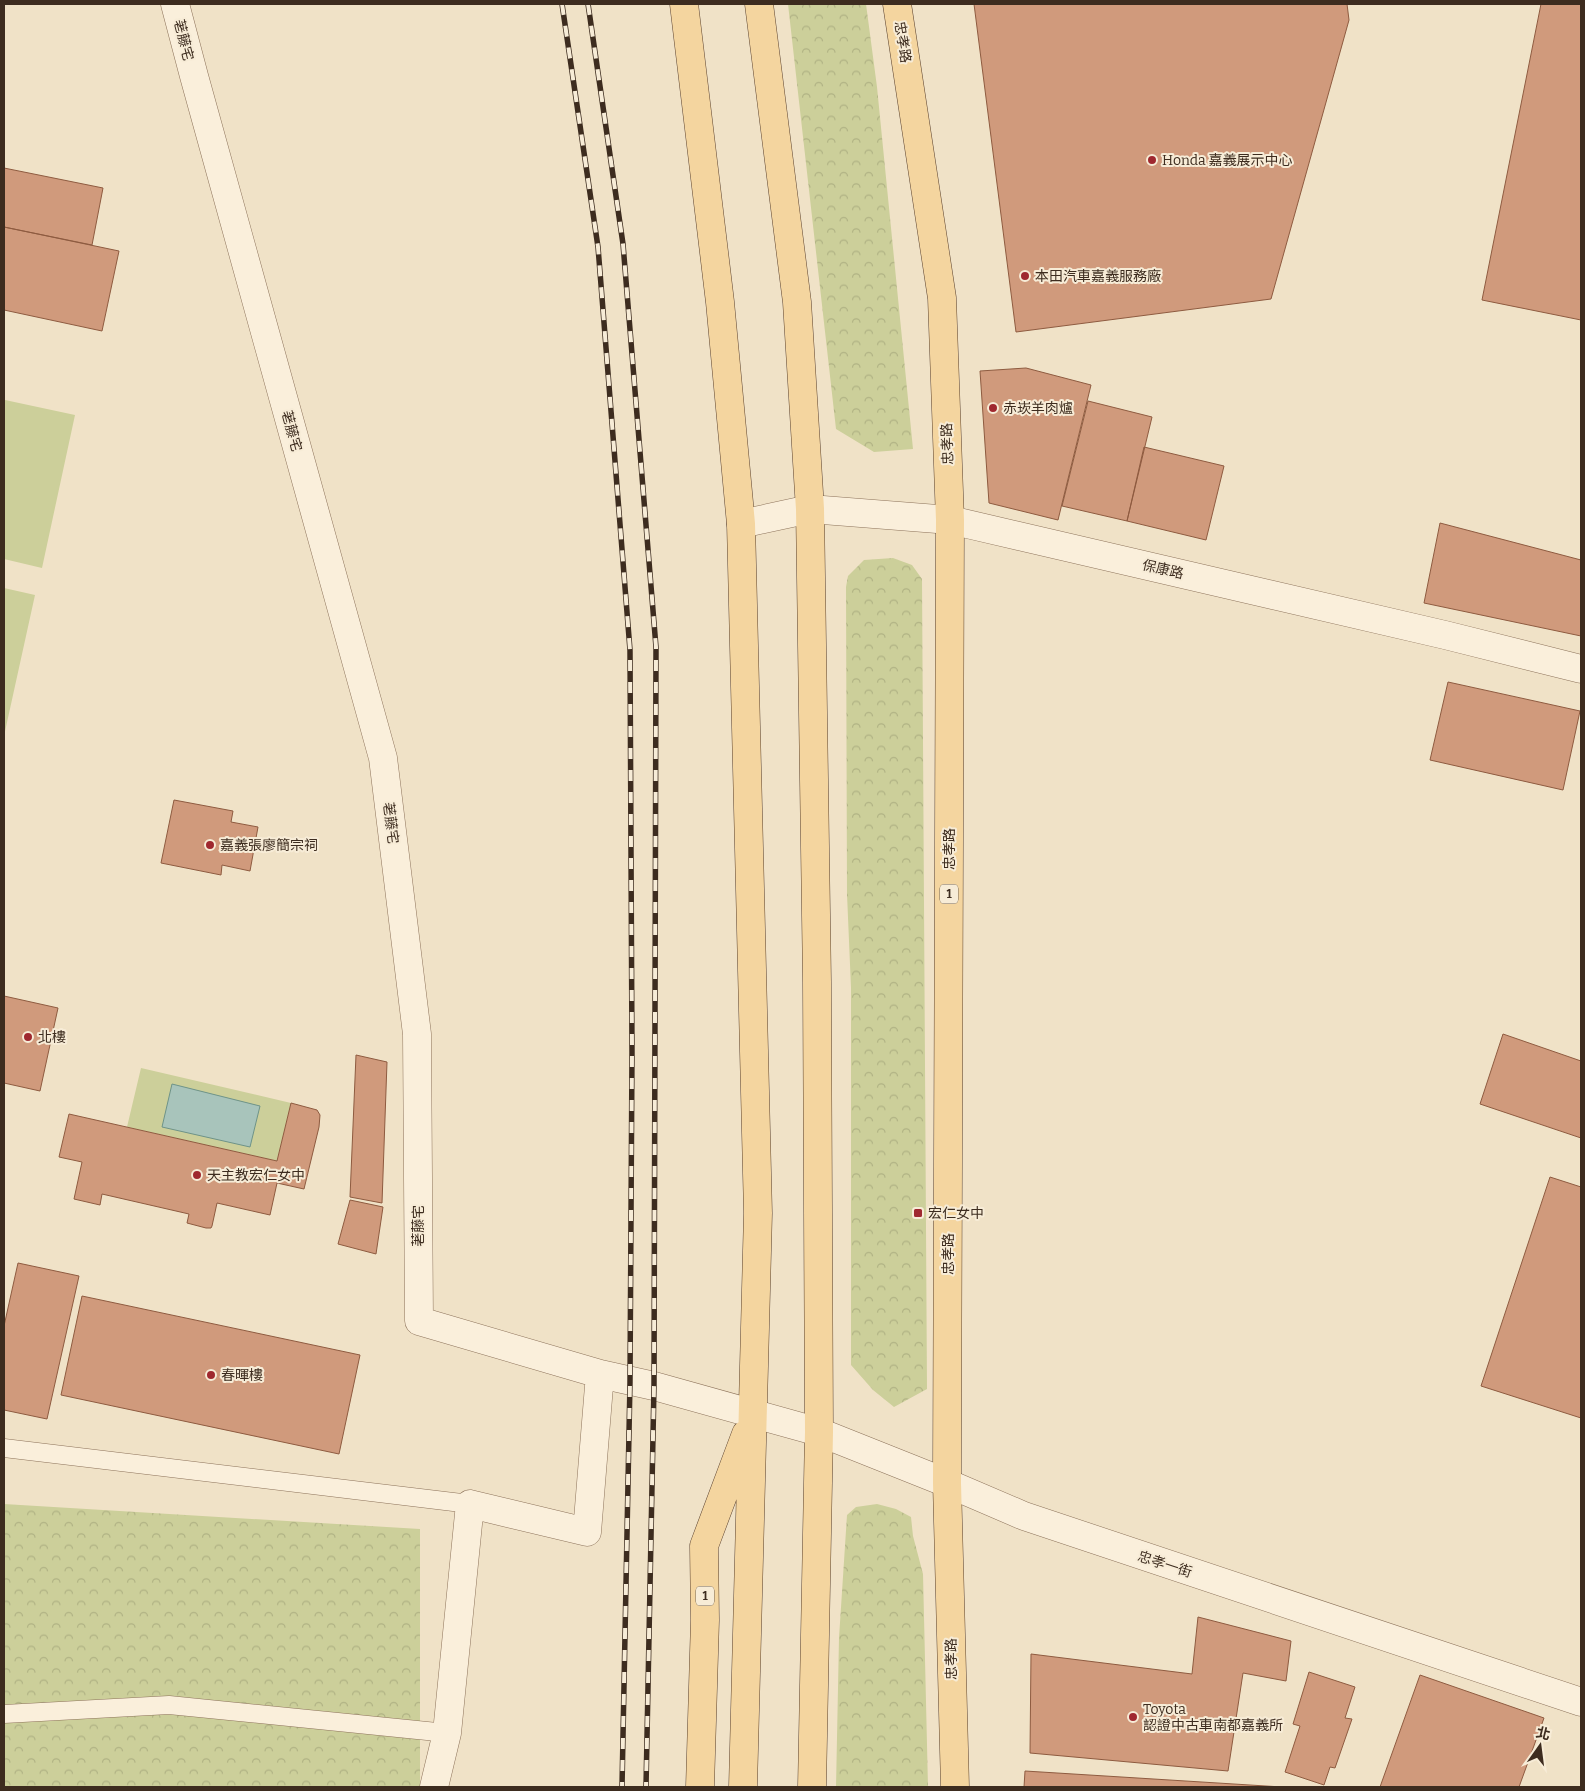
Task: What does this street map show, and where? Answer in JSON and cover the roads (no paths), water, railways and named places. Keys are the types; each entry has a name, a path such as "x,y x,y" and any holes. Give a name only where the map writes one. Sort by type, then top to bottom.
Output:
{"main road":[{"name":"1","path":"684,4 720,302 741,524 758,1213 743,1787"},
{"path":"759,4 798,302 810,509 817,992 819,1432 812,1787"},
{"name":"忠孝路","path":"897,4 942,298 950,520 947,1483 955,1787"},
{"name":"1","path":"700,1787 706,1620 704,1546 754,1413"}],"street":[{"name":"荖藤宅","path":"175,4 382,758 417,1034 419,1321 600,1374 654,1386 754,1413"},
{"name":"保康路","path":"741,524 810,509 950,520 1416,628 1581,669"},
{"path":"434,1787 447,1734 470,1504 587,1532 600,1374"},
{"name":"忠孝一街","path":"754,1413 819,1432 1024,1516 1581,1702"}],"lane":[{"path":"4,1448 470,1504"},
{"path":"4,1714 169,1705 447,1734"}],"water":[{"path":"172,1084 260,1106 250,1147 162,1127"}],"railway":[{"path":"562,4 598,247 630,650 632,1052 630,1382 622,1787"},
{"path":"588,4 623,244 656,647 654,1386 646,1787"}],"place":[{"name":"Honda 嘉義展示中心","path":"1152,160"},
{"name":"本田汽車嘉義服務廠","path":"1025,276"},
{"name":"赤崁羊肉爐","path":"993,408"},
{"name":"嘉義張廖簡宗祠","path":"210,845"},
{"name":"北樓","path":"28,1037"},
{"name":"天主教宏仁女中","path":"197,1175"},
{"name":"宏仁女中","path":"918,1213"},
{"name":"春暉樓","path":"211,1375"},
{"name":"Toyota 認證中古車南都嘉義所","path":"1133,1717"}]}
